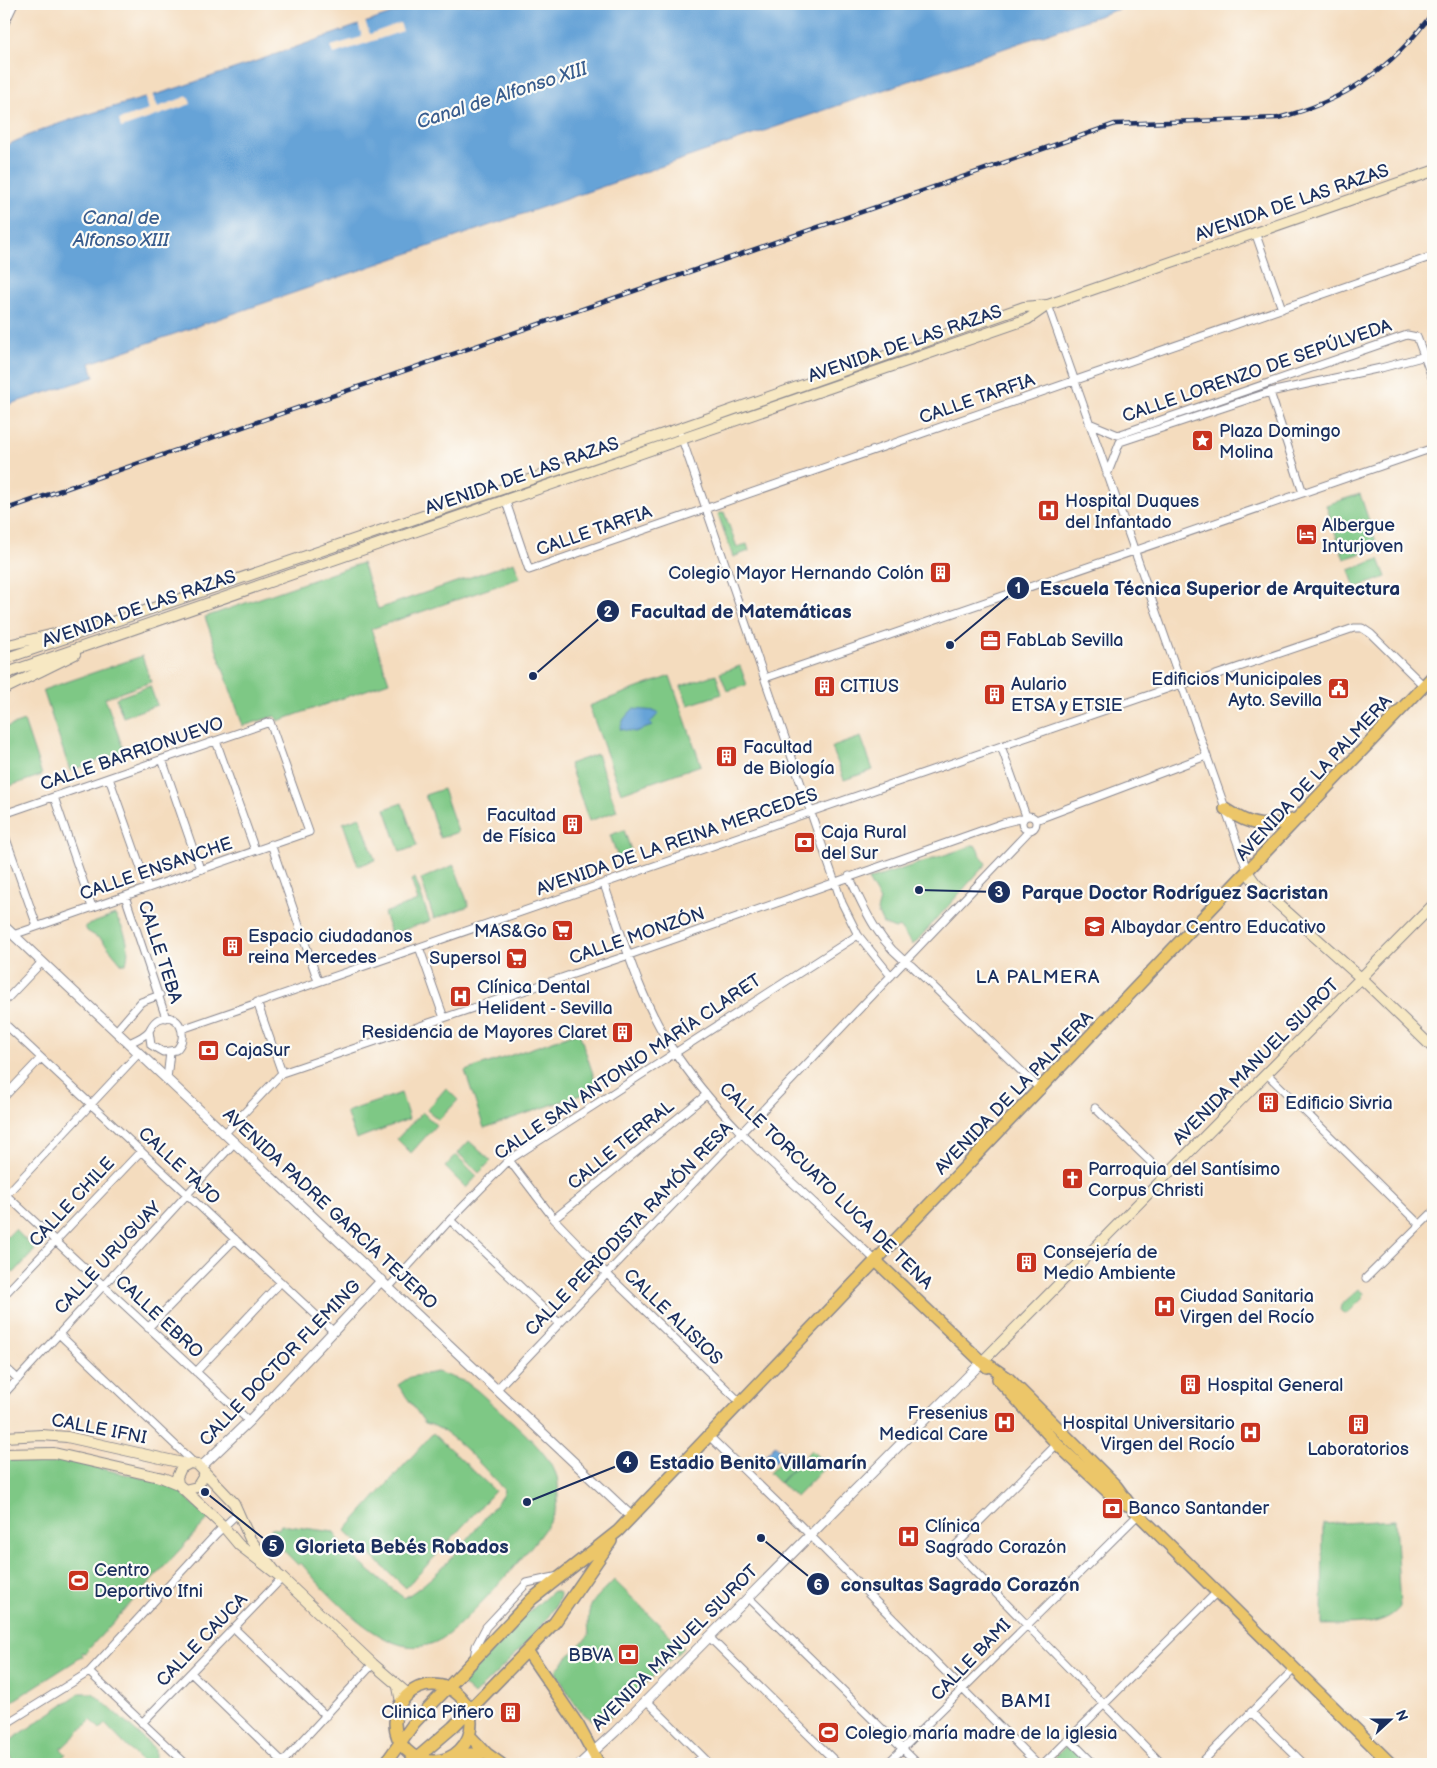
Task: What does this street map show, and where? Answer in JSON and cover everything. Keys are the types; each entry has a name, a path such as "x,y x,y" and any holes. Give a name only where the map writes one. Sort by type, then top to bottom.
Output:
{"main road":[{"name":"AVENIDA DE LAS RAZAS","path":"4,674 505,499 1024,308 1048,305 1433,171"},
{"name":"AVENIDA DE LAS RAZAS","path":"4,659 112,621 680,433"},
{"path":"4,646 112,621"},
{"path":"4,689 118,633"},
{"name":"AVENIDA DE LA PALMERA","path":"618,1532 1248,873 1433,676"},
{"path":"1225,809 1242,820 1260,826 1300,818"},
{"path":"1248,873 1256,884 1362,979 1433,1048"},
{"name":"AVENIDA MANUEL SIUROT","path":"983,1361 1433,905"},
{"name":"CALLE TORCUATO LUCA DE TENA","path":"876,1262 983,1361 1057,1444 1110,1494 1136,1511"},
{"name":"CALLE TORCUATO LUCA DE TENA","path":"983,1361 1008,1378 1116,1486 1136,1511 1366,1742 1385,1764"},
{"name":"CALLE IFNI","path":"4,1437 42,1435 67,1437 197,1467"},
{"name":"CALLE IFNI","path":"4,1454 54,1454 154,1476 181,1487"},
{"path":"197,1467 178,1472 181,1487 223,1526 254,1559 280,1576"},
{"path":"181,1487 196,1487 197,1467"},
{"path":"197,1467 225,1492 239,1512 250,1539 280,1576 398,1687 405,1698"},
{"path":"384,1764 414,1723 446,1687 532,1598 618,1532"},
{"path":"413,1761 454,1727 556,1622 618,1532"},
{"path":"528,1652 594,1752 599,1764"},
{"path":"413,1761 400,1743 395,1722 405,1698 426,1685 446,1687 464,1701 469,1711 471,1722 469,1735 455,1754"},
{"path":"469,1735 486,1754 500,1764"},
{"name":"CALLE TORCUATO LUCA DE TENA","path":"1366,1742 1392,1764"},
{"path":"413,1761 439,1760 455,1754 486,1754"}],"street":[{"path":"4,25 14,4"},
{"path":"1255,232 1282,309"},
{"name":"CALLE TARFIA","path":"505,499 529,570 1075,382 1433,256"},
{"path":"1048,305 1248,873"},
{"name":"CALLE LORENZO DE SEPÚLVEDA","path":"1089,423 1118,435 1406,335 1417,337 1425,356"},
{"name":"CALLE LORENZO DE SEPÚLVEDA","path":"1107,474 1120,442 1270,392 1381,368 1433,354"},
{"path":"1425,356 1433,380"},
{"path":"1270,392 1303,493"},
{"path":"680,433 842,903 858,935 891,976"},
{"path":"765,678 1433,448"},
{"name":"AVENIDA DE LA REINA MERCEDES","path":"182,1029 1181,684 1201,680 1358,627 1378,640 1424,686"},
{"name":"CALLE BARRIONUEVO","path":"4,814 270,722 309,832"},
{"path":"216,741 255,850"},
{"path":"1001,746 1024,818 1023,827 1030,830 1036,826 1036,820 1032,816 1024,818"},
{"path":"1036,820 1206,756"},
{"path":"162,759 200,869"},
{"path":"109,778 148,888"},
{"path":"54,796 92,907"},
{"name":"CALLE MONZÓN","path":"225,1133 282,1073 629,955 836,883 849,876 1024,818"},
{"name":"CALLE PERIODISTA RAMÓN RESA","path":"497,1389 1030,830"},
{"name":"CALLE ENSANCHE","path":"13,935 309,832"},
{"path":"4,833 37,926"},
{"path":"271,844 318,981"},
{"path":"849,876 862,906 879,935 898,957 906,962 1041,1090"},
{"name":"CALLE TORCUATO LUCA DE TENA","path":"604,884 646,1001 675,1052 706,1094 742,1133 876,1262"},
{"name":"CALLE TEBA","path":"126,896 166,1018"},
{"name":"AVENIDA PADRE GARCÍA TEJERO","path":"4,926 632,1517"},
{"name":"CALLE SAN ANTONIO MARÍA CLARET","path":"385,1284 509,1160 858,935"},
{"path":"419,947 444,1018"},
{"path":"4,1002 42,962"},
{"path":"116,1031 142,1002 160,996"},
{"path":"258,1002 282,1073"},
{"path":"129,1043 149,1031 158,1019 166,1018 179,1023 182,1029 183,1040 176,1050 170,1052 156,1050 151,1044 149,1031"},
{"name":"CALLE TAJO","path":"4,1023 333,1331"},
{"path":"167,1079 170,1052"},
{"path":"5,1194 139,1053"},
{"path":"4,1097 41,1058"},
{"path":"1267,1074 1420,1225"},
{"name":"CALLE TERRAL","path":"554,1218 706,1094"},
{"path":"1095,1108 1165,1176"},
{"name":"CALLE URUGUAY","path":"4,1394 235,1142"},
{"name":"CALLE CHILE","path":"5,1290 55,1241 141,1150"},
{"name":"CALLE ALISIOS","path":"509,1160 554,1218 606,1274 741,1403"},
{"name":"CALLE EBRO","path":"5,1194 249,1421"},
{"path":"1366,1278 1433,1212"},
{"path":"450,1220 559,1323"},
{"path":"148,1328 235,1239"},
{"path":"196,1372 282,1282"},
{"name":"CALLE DOCTOR FLEMING","path":"197,1467 249,1421 333,1331 385,1284"},
{"path":"59,1334 197,1467"},
{"name":"AVENIDA MANUEL SIUROT","path":"580,1764 983,1361"},
{"path":"4,1366 18,1380"},
{"path":"709,1436 810,1534 1037,1764"},
{"path":"1057,1444 954,1547 954,1550 1162,1764"},
{"name":"CALLE BAMI","path":"887,1764 963,1690 1136,1511"},
{"path":"4,1725 89,1672 223,1526 239,1512"},
{"name":"CALLE CAUCA","path":"142,1723 235,1629 280,1576"},
{"path":"1044,1764 1217,1592"},
{"path":"748,1597 918,1764"},
{"path":"235,1629 326,1716"},
{"path":"709,1637 838,1764"},
{"path":"191,1674 282,1763 373,1664"},
{"path":"1200,1764 1294,1669"},
{"path":"89,1672 186,1764"},
{"path":"646,1700 710,1764"},
{"path":"1251,1712 1304,1764"},
{"path":"1069,1739 1094,1764"},
{"path":"694,1764 702,1756"},
{"path":"1288,1764 1296,1756"}],"green space":[{"path":"1360,494 1378,548 1344,559 1326,505"},
{"path":"724,512 737,547 747,544 749,551 733,557 718,514"},
{"path":"1379,559 1386,577 1355,588 1349,570"},
{"path":"514,562 520,578 371,629 389,682 278,721 275,716 243,726 205,617 362,563 378,609"},
{"path":"142,656 151,682 105,698 124,751 70,771 43,690"},
{"path":"740,666 747,685 727,691 720,673"},
{"path":"716,674 722,694 688,705 681,686"},
{"path":"670,676 701,765 621,793 589,706"},
{"path":"150,686 157,705 123,717 116,698"},
{"path":"24,721 42,775 7,787 4,778 4,728"},
{"path":"861,737 873,770 844,780 832,747"},
{"path":"597,754 617,811 589,821 569,764"},
{"path":"443,789 458,832 440,838 425,795"},
{"path":"402,803 417,846 400,852 385,809"},
{"path":"360,817 375,860 358,866 343,823"},
{"path":"624,830 632,853 618,858 610,835"},
{"path":"975,845 986,864 913,945 899,927 895,929 883,924 877,911 880,900 868,880"},
{"path":"454,865 469,906 434,919 421,879"},
{"path":"415,878 430,921 391,934 384,913 418,901 411,880"},
{"path":"115,915 126,938 128,951 126,964 122,964 102,940 87,931 85,926"},
{"path":"579,1032 598,1089 484,1128 465,1071"},
{"path":"446,1088 458,1100 439,1120 427,1110"},
{"path":"401,1093 409,1119 356,1139 346,1112"},
{"path":"422,1112 436,1125 411,1153 397,1139"},
{"path":"469,1141 491,1161 479,1173 458,1153"},
{"path":"456,1155 477,1176 466,1188 445,1167"},
{"path":"15,1229 35,1250 14,1273 4,1263 4,1240"},
{"path":"1359,1289 1364,1293 1363,1298 1348,1313 1343,1313 1340,1310 1341,1305"},
{"path":"437,1372 466,1382 511,1420 534,1443 552,1466 557,1477 558,1497 556,1508 545,1528 519,1562 484,1600 443,1638 426,1645 412,1647 393,1642 363,1625 322,1587 301,1563 298,1565 278,1545 276,1547 271,1528 279,1529 281,1525 334,1532 356,1559 404,1598 431,1578 469,1538 502,1496 504,1490 478,1461 456,1441 445,1432 425,1423 398,1385 410,1377"},
{"path":"433,1433 495,1491 406,1588 345,1531"},
{"path":"811,1450 827,1465 796,1497 780,1483"},
{"path":"788,1454 798,1463 779,1483 769,1473"},
{"name":"Centro Deportivo Ifni","path":"47,1456 172,1485 209,1518 85,1653 81,1652 83,1656 11,1702 4,1691 4,1457"},
{"path":"1395,1520 1400,1607 1393,1614 1374,1622 1353,1625 1322,1625 1323,1524"},
{"path":"614,1580 683,1648 606,1721 598,1721 590,1719 577,1706 557,1675 556,1670 589,1635 588,1624 592,1604"},
{"path":"553,1591 560,1593 558,1602 550,1615 509,1661 474,1695 460,1682 513,1626"},
{"path":"80,1693 93,1693 155,1749 155,1764 144,1764 105,1724 100,1729 91,1720 61,1749 66,1754 55,1764 14,1764 4,1745"},
{"path":"1070,1742 1092,1764 1048,1764"}],"water":[{"name":"Canal de Alfonso XIII","path":"421,4 1133,4 90,363 94,377 4,406 4,147 46,128 210,77"},
{"path":"633,709 656,711 659,713 650,723 652,726 635,732 620,729 624,719"},
{"path":"775,1445 784,1453 768,1469 759,1461"}],"pier":[{"path":"364,19 370,34 400,23 403,31 334,54 331,46 362,37 358,22"},
{"path":"152,94 158,107 188,96 191,104 121,128 119,120 149,110 145,96"}],"railway":[{"path":"4,510 1115,124 1278,118 1302,111 1346,92 1366,80 1401,50 1433,12"}],"place":[{"name":"Plaza Domingo Molina","path":"1203,441"},
{"name":"Hospital Duques del Infantado","path":"1049,511"},
{"name":"Albergue Inturjoven","path":"1306,535"},
{"name":"Colegio Mayor Hernando Colón","path":"940,573"},
{"name":"FabLab Sevilla","path":"990,640"},
{"name":"Escuela Técnica Superior de Arquitectura","path":"950,645"},
{"name":"Facultad de Matemáticas","path":"533,676"},
{"name":"CITIUS","path":"824,686"},
{"name":"Edificios Municipales Ayto. Sevilla","path":"1338,689"},
{"name":"Aulario ETSA y ETSIE","path":"995,694"},
{"name":"Facultad de Biología","path":"727,757"},
{"name":"Facultad de Física","path":"572,825"},
{"name":"Caja Rural del Sur","path":"805,842"},
{"name":"Parque Doctor Rodríguez Sacristan","path":"919,890"},
{"name":"Albaydar Centro Educativo","path":"1095,927"},
{"name":"MAS&Go","path":"563,931"},
{"name":"Espacio ciudadanos reina Mercedes","path":"232,946"},
{"name":"Supersol","path":"517,958"},
{"name":"Clínica Dental Helident - Sevilla","path":"461,997"},
{"name":"Residencia de Mayores Claret","path":"623,1032"},
{"name":"CajaSur","path":"209,1050"},
{"name":"Edificio Sivria","path":"1269,1103"},
{"name":"Parroquia del Santísimo Corpus Christi","path":"1072,1179"},
{"name":"Consejería de Medio Ambiente","path":"1027,1262"},
{"name":"Ciudad Sanitaria Virgen del Rocío","path":"1164,1306"},
{"name":"Hospital General","path":"1191,1385"},
{"name":"Fresenius Medical Care","path":"1004,1423"},
{"name":"Laboratorios","path":"1358,1424"},
{"name":"Hospital Universitario Virgen del Rocío","path":"1251,1433"},
{"name":"Glorieta Bebés Robados","path":"205,1492"},
{"name":"Estadio Benito Villamarín","path":"527,1502"},
{"name":"Banco Santander","path":"1112,1508"},
{"name":"Clínica Sagrado Corazón","path":"909,1536"},
{"name":"consultas Sagrado Corazón","path":"761,1538"},
{"name":"Centro Deportivo Ifni","path":"78,1580"},
{"name":"BBVA","path":"629,1655"},
{"name":"Clinica Piñero","path":"510,1712"},
{"name":"Colegio maría madre de la iglesia","path":"829,1733"}],"district":[{"name":"LA PALMERA","path":"1038,977"},
{"name":"BAMI","path":"1026,1701"}]}
